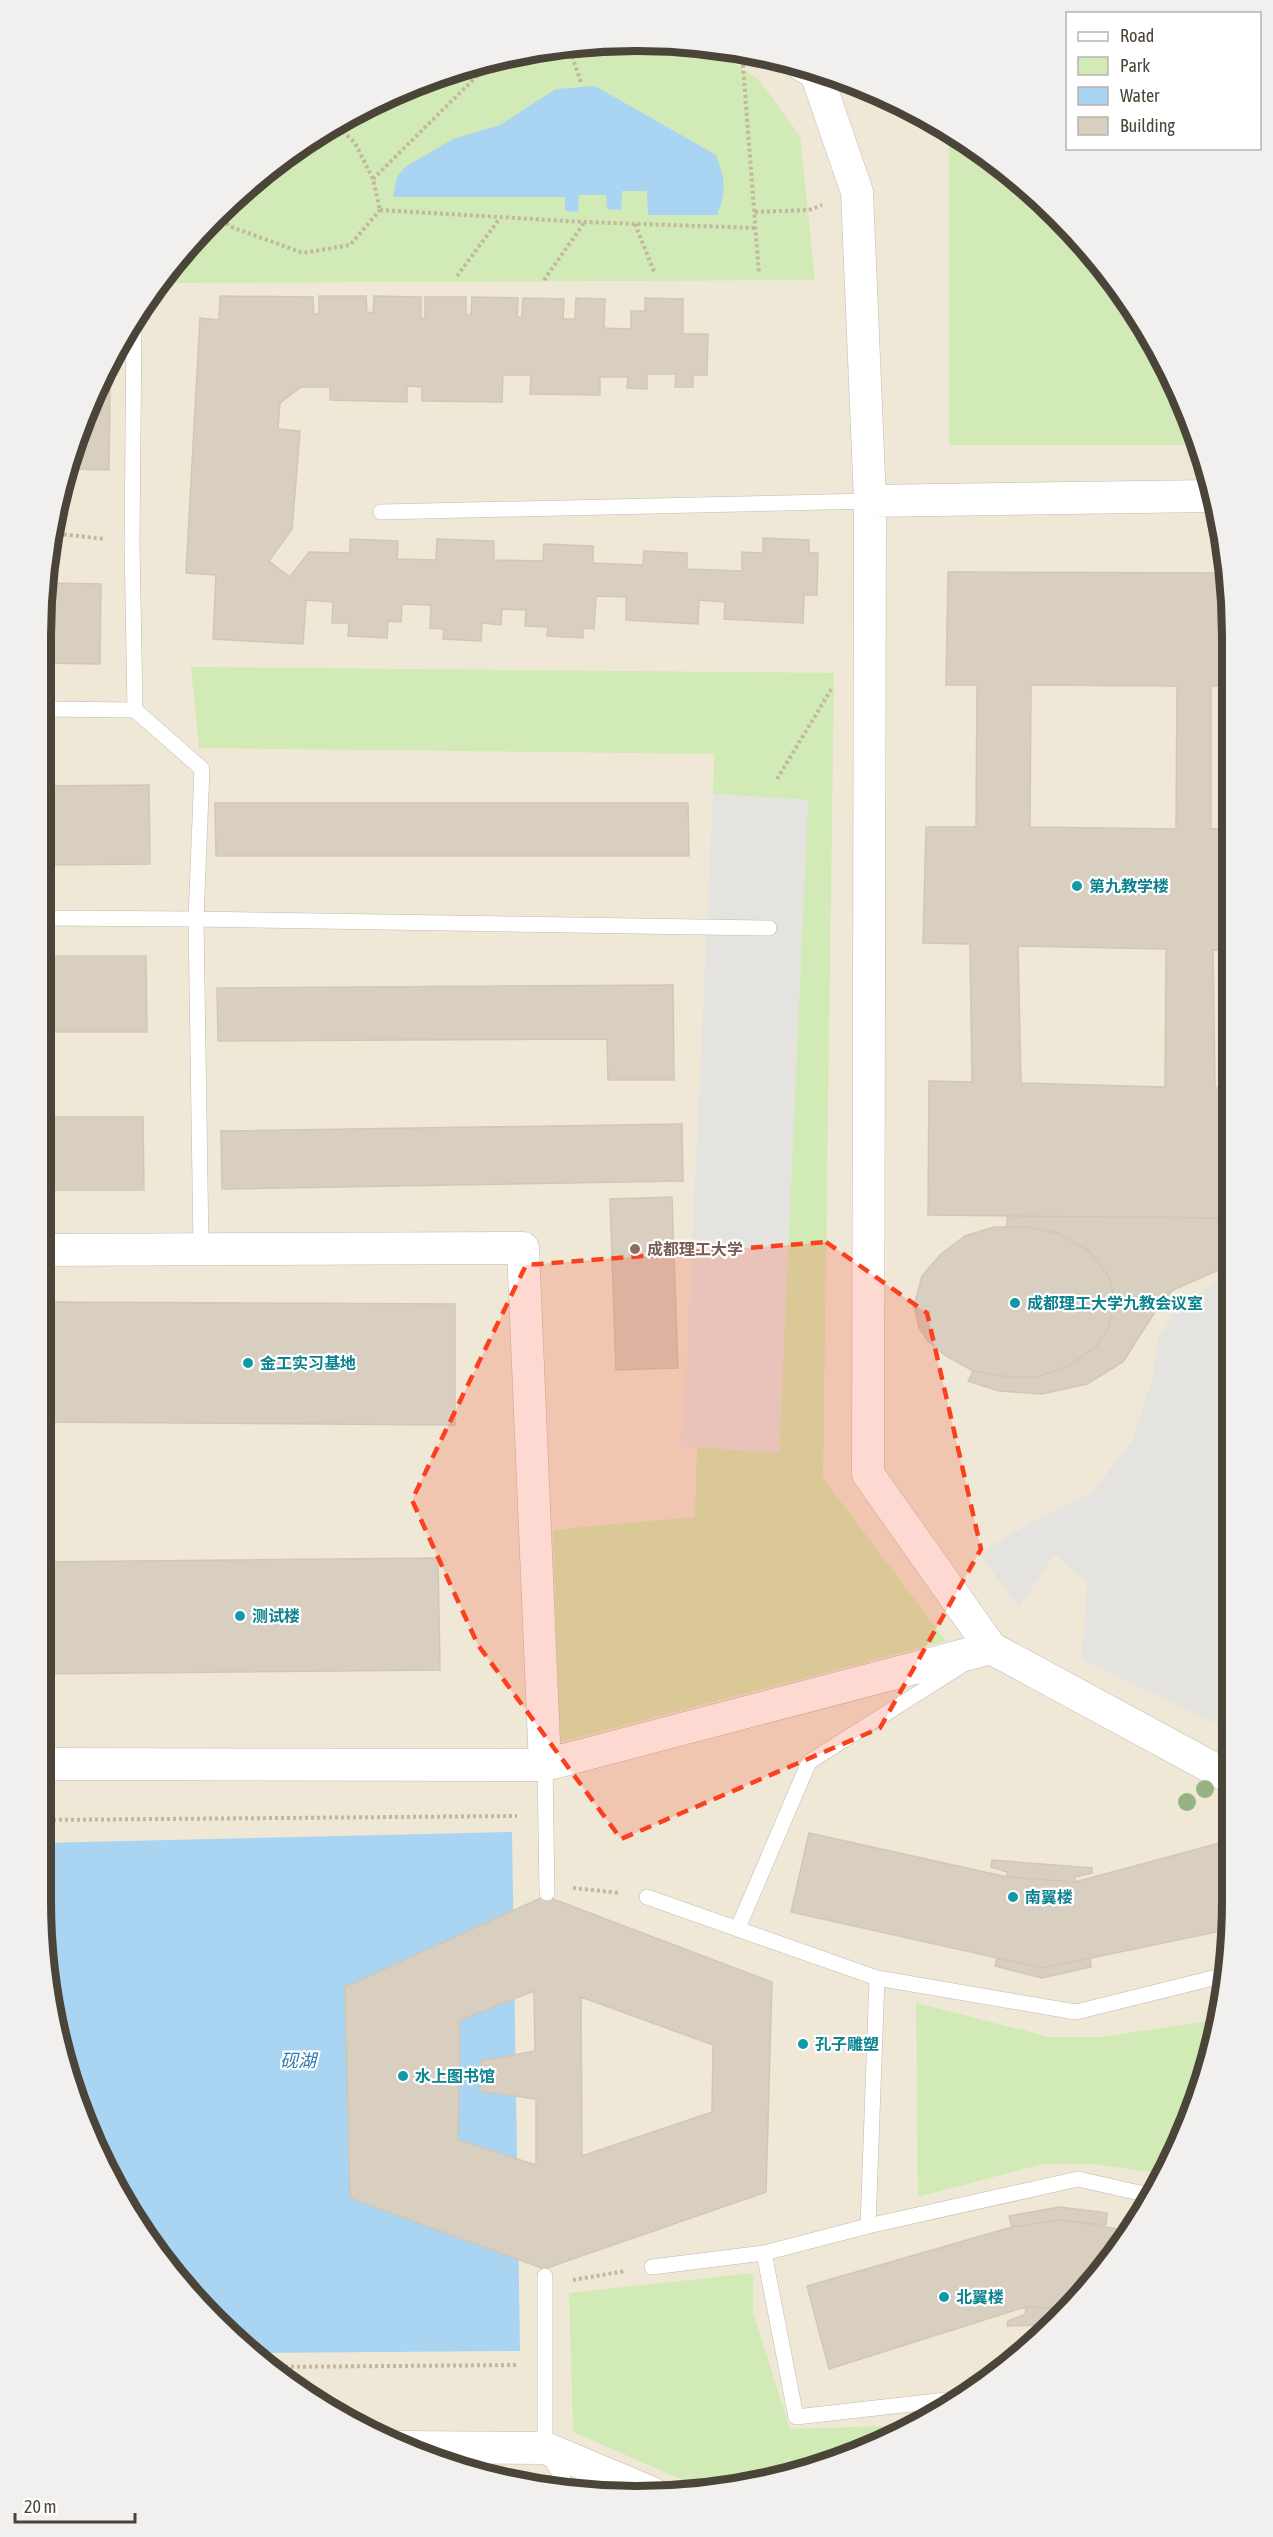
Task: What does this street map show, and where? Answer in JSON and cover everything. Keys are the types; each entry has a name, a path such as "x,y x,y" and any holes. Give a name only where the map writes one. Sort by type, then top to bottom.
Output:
{"street":[{"path":"815,79 857,192 870,501 868,1474 991,1648 1222,1773"},
{"path":"870,501 1205,496"},
{"path":"51,1250 523,1248 545,1766"},
{"path":"51,1764 545,1766 991,1648"},
{"path":"428,2447 545,2448 635,2486"}],"lane":[{"path":"134,336 132,543 135,710"},
{"path":"381,512 870,501"},
{"path":"51,709 135,710 202,769 196,919 201,1248"},
{"path":"51,918 769,928"},
{"path":"738,1928 809,1762 991,1648"},
{"path":"545,1766 547,1889"},
{"path":"647,1897 877,1978 1076,2012 1217,1977"},
{"path":"868,2226 877,1978"},
{"path":"652,2267 764,2253 868,2226 1078,2179 1143,2194"},
{"path":"764,2253 796,2417 941,2401"},
{"path":"545,2281 545,2448 564,2481"}],"path":[{"path":"571,55 581,82"},
{"path":"743,61 759,274"},
{"path":"373,178 480,72"},
{"path":"342,130 355,143 373,178 380,210"},
{"path":"755,212 809,210 857,192"},
{"path":"380,210 584,222 757,228"},
{"path":"225,220 229,226 303,253 350,245 380,210"},
{"path":"457,276 501,217"},
{"path":"544,280 584,222"},
{"path":"635,224 655,274"},
{"path":"60,534 132,543"},
{"path":"777,780 838,678"},
{"path":"51,1820 545,1816"},
{"path":"547,1889 647,1897"},
{"path":"545,2281 652,2267"},
{"path":"283,2367 544,2364"}],"highlighted area":[{"path":"826,1242 927,1313 981,1549 880,1728 621,1839 478,1645 412,1500 526,1265"}],"shaded area":[{"name":"成都理工大学","path":"636,51 675,52 751,62 825,82 861,96 929,129 993,172 1051,222 1101,280 1144,344 1177,412 1202,485 1217,560 1222,636 1222,1900 1221,1939 1211,2015 1191,2089 1177,2125 1144,2193 1101,2257 1077,2287 1023,2341 993,2365 929,2408 895,2426 825,2455 751,2475 675,2485 598,2485 560,2481 522,2475 448,2455 378,2426 344,2408 280,2365 222,2315 172,2257 129,2193 111,2159 82,2089 62,2015 56,1977 51,1900 51,636 52,598 62,522 82,448 96,412 129,344 150,311 196,250 222,222 250,196 311,150 344,129 412,96 448,82 522,62 598,52"},
{"path":"713,794 808,800 779,1453 680,1446 685,1398"},
{"path":"1216,1283 1222,1283 1222,1726 1082,1660 1087,1583 1055,1554 1019,1608 979,1553 1034,1521 1092,1493 1133,1439 1153,1376 1158,1339 1176,1309"}],"green space":[{"path":"636,51 675,52 726,58 758,79 800,136 815,280 170,283 196,250 250,196 311,150 378,111 448,82 522,62 598,52"},
{"path":"949,142 1023,196 1077,250 1101,280 1144,344 1162,378 1190,445 949,445"},
{"path":"191,667 834,673 823,1478 946,1641 560,1742 553,1531 695,1517 697,1447 779,1453 808,800 713,794 714,754 199,748"},
{"path":"916,2003 1050,2037 1101,2037 1209,2021 1191,2089 1155,2173 1093,2164 1042,2164 918,2197"},
{"path":"753,2273 753,2312 790,2429 896,2426 825,2455 788,2466 751,2475 690,2483 573,2432 569,2293"}],"water":[{"path":"595,86 716,155 724,185 717,215 648,215 647,191 622,191 621,210 607,209 606,195 579,195 578,212 565,211 565,197 393,197 397,177 405,167 453,139 500,125 556,89"},
{"name":"砚湖","path":"512,1832 520,2351 265,2353 222,2315 196,2287 172,2257 129,2193 111,2159 82,2089 62,2015 56,1977 52,1939 51,1843"}],"building":[{"path":"220,296 313,297 314,314 319,314 319,296 366,296 367,312 373,313 374,296 421,297 421,318 425,318 425,297 466,297 466,315 471,315 472,297 518,298 517,317 522,317 523,298 564,299 563,319 575,319 576,298 605,299 604,328 631,329 631,311 645,311 645,298 683,299 683,334 708,334 707,375 693,375 693,387 675,387 676,374 647,374 647,389 627,388 628,377 600,377 600,395 530,394 531,375 503,375 502,402 422,401 422,387 407,386 407,402 330,400 330,387 301,387 280,403 278,429 300,431 292,529 269,561 290,577 309,552 350,553 350,539 398,541 397,559 436,560 437,539 494,541 494,560 543,561 544,544 593,546 593,563 643,565 644,551 687,553 687,569 742,571 742,552 763,553 763,538 809,540 809,553 818,553 817,595 804,595 803,623 724,619 725,602 699,600 698,624 626,620 626,597 596,596 594,629 583,628 583,638 547,636 548,627 525,626 526,610 502,609 501,625 482,623 481,641 443,639 444,629 430,628 431,605 402,604 401,622 388,621 387,638 348,636 349,623 332,623 333,602 306,600 303,644 213,639 216,575 186,573 200,318 219,320"},
{"path":"106,390 110,390 109,470 76,469"},
{"name":"第九教学楼","path":"948,572 1218,573 1221,598 1222,686 1211,686 1211,829 1222,828 1222,951 1213,950 1215,1088 1222,1088 1222,1218 928,1215 929,1081 972,1082 970,944 923,943 926,827 976,827 977,685 946,685","holes":["1031,685 1177,686 1176,829 1030,827","1018,946 1166,949 1165,1087 1021,1083"]},
{"path":"54,583 101,584 100,664 51,663"},
{"path":"149,785 150,864 51,865 51,786"},
{"path":"215,803 688,803 689,856 216,856"},
{"path":"51,956 146,956 147,1032 51,1032"},
{"path":"673,985 674,1080 608,1080 607,1039 218,1041 217,988"},
{"path":"51,1117 143,1117 144,1190 51,1190"},
{"path":"682,1124 683,1181 222,1189 221,1131"},
{"path":"672,1197 678,1368 616,1370 610,1199"},
{"path":"1007,1216 1222,1218 1222,1270 1173,1290 1160,1304 1123,1362 1087,1384 1042,1394 999,1391 968,1381 973,1371 1009,1377 1037,1377 1068,1366 1097,1346 1108,1328 1115,1301 1109,1276 1088,1250 1057,1233 1027,1227 1007,1227"},
{"name":"成都理工大学九教会议室","path":"994,1227 1027,1227 1057,1233 1088,1250 1109,1276 1115,1301 1108,1328 1097,1346 1068,1366 1037,1377 1009,1377 973,1371 946,1356 928,1341 919,1328 914,1305 922,1276 941,1254 965,1236"},
{"name":"金工实习基地","path":"51,1302 455,1304 455,1425 51,1422"},
{"name":"测试楼","path":"438,1558 440,1670 51,1674 51,1562"},
{"name":"南翼楼","path":"809,1833 1007,1877 1075,1882 1222,1842 1221,1931 1043,1968 791,1912"},
{"path":"992,1860 1092,1868 1092,1873 1075,1877 1075,1882 1007,1877 1007,1872 991,1867"},
{"name":"水上图书馆","path":"545,1896 772,1982 766,2192 544,2269 350,2198 345,1987","holes":["534,1991 535,2051 481,2061 480,2091 536,2099 536,2165 458,2140 460,2020","581,1997 713,2045 712,2112 582,2156"]},
{"path":"997,1958 1043,1968 1090,1958 1091,1967 1042,1978 995,1966"},
{"path":"1059,2207 1107,2213 1106,2225 1059,2220 1012,2227 1009,2216"},
{"name":"北翼楼","path":"1059,2220 1121,2229 1077,2287 1057,2308 1025,2307 829,2369 807,2286 1012,2227"},
{"path":"1025,2307 1058,2308 1040,2325 1007,2326 1008,2321 1026,2314"}],"place":[{"name":"第九教学楼","path":"1077,886"},
{"name":"成都理工大学","path":"635,1249"},
{"name":"成都理工大学九教会议室","path":"1015,1303"},
{"name":"金工实习基地","path":"248,1363"},
{"name":"测试楼","path":"240,1616"},
{"name":"南翼楼","path":"1013,1897"},
{"name":"孔子雕塑","path":"803,2044"},
{"name":"水上图书馆","path":"403,2076"},
{"name":"北翼楼","path":"944,2297"}]}
